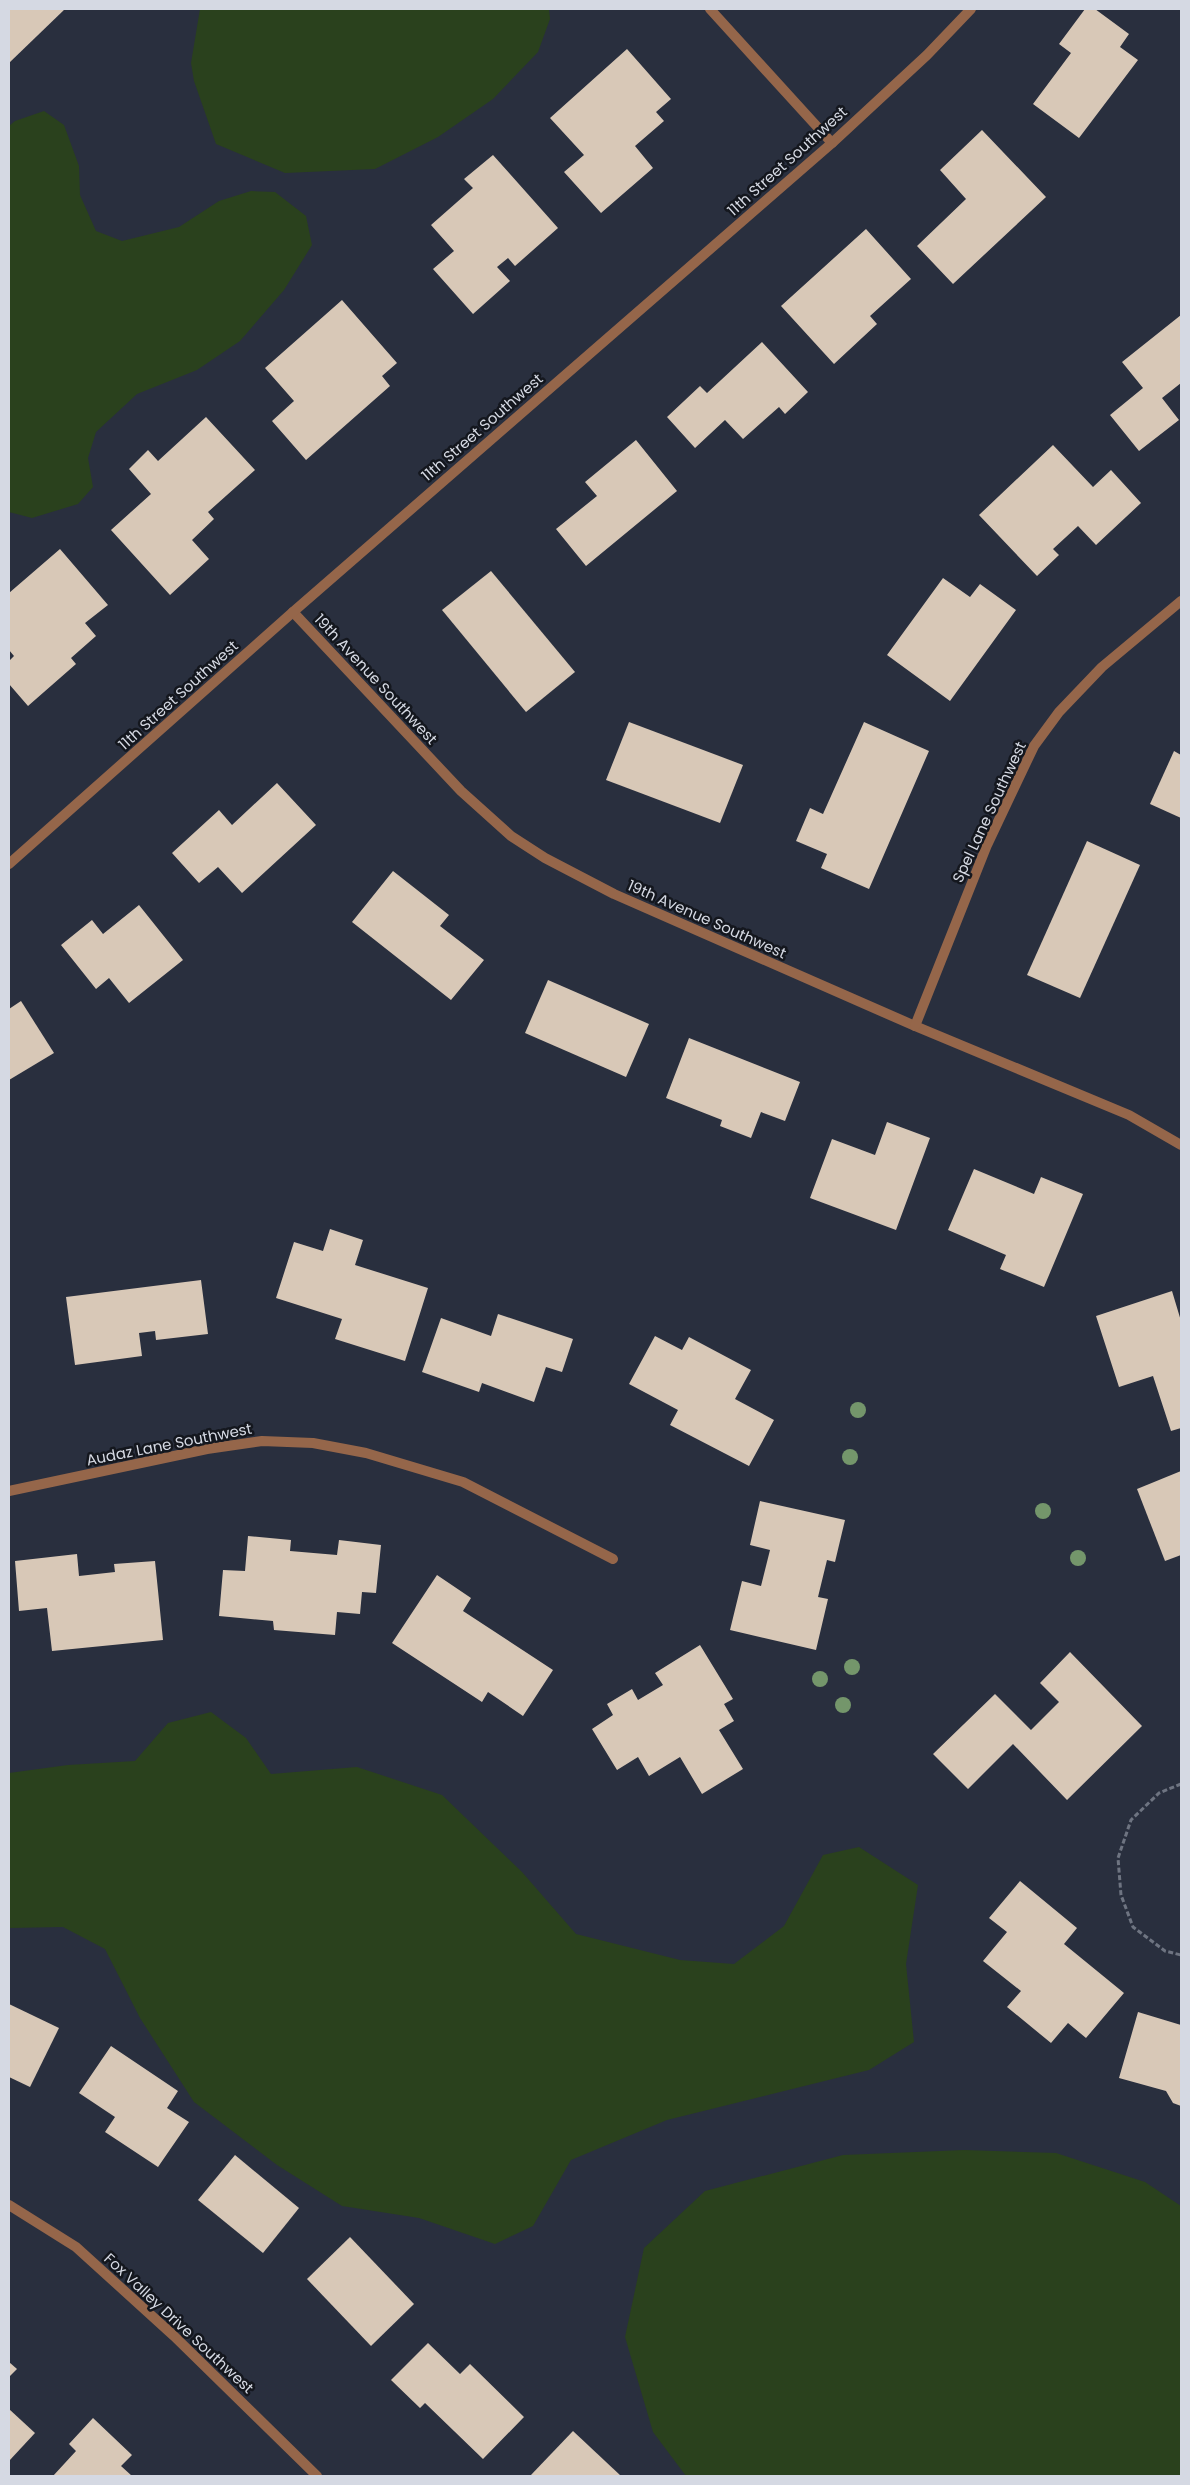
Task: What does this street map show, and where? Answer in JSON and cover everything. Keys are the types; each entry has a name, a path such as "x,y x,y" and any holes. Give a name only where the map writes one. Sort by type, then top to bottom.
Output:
{"street":[{"path":"710,9 832,143"},
{"name":"11th Street Southwest","path":"9,864 293,612 832,143 927,55 971,9"},
{"name":"Spel Lane Southwest","path":"915,1026 987,845 1034,746 1059,712 1102,667 1181,601"},
{"name":"19th Avenue Southwest","path":"293,612 461,791 511,836 545,858 614,894 915,1026 1129,1115 1181,1145"},
{"name":"Audaz Lane Southwest","path":"9,1491 207,1449 262,1441 313,1443 374,1456 463,1482 613,1559"},
{"name":"Fox Valley Drive Southwest","path":"9,2206 76,2246 174,2336 317,2476"}],"path":[{"path":"1181,1784 1159,1793 1131,1820 1118,1858 1121,1896 1133,1927 1165,1951 1181,1955"}],"green space":[{"path":"200,9 549,9 550,19 538,52 493,99 438,137 375,169 285,173 216,144 194,81 191,63"},
{"path":"44,111 64,125 79,166 80,195 96,231 122,241 179,227 219,201 251,191 275,192 306,216 312,245 284,290 240,341 197,370 137,394 96,432 88,458 93,487 78,504 32,518 9,512 9,126 15,121"},
{"path":"211,1712 246,1738 271,1774 357,1767 442,1795 522,1872 576,1934 680,1960 734,1964 784,1926 823,1855 859,1847 918,1885 906,1964 914,2042 869,2070 667,2120 571,2160 533,2226 495,2244 419,2218 342,2206 277,2165 194,2102 140,2018 105,1949 63,1927 9,1928 9,1773 68,1765 135,1761 168,1723"},
{"path":"964,2150 1056,2153 1145,2182 1181,2206 1181,2476 686,2476 653,2432 625,2337 644,2248 705,2191 843,2155"}],"building":[{"path":"9,9 65,9 9,63"},
{"path":"1085,9 1095,9 1129,34 1120,47 1138,60 1079,138 1033,104 1071,53 1059,44"},
{"path":"627,49 671,99 656,112 664,121 635,146 653,168 601,213 564,172 584,155 550,118"},
{"path":"982,130 1046,197 953,284 917,246 966,199 940,170"},
{"path":"493,155 558,228 515,266 508,258 497,267 510,281 473,314 433,269 454,251 431,225 473,188 464,179"},
{"path":"866,229 911,279 870,316 877,324 834,364 781,306"},
{"path":"342,300 397,363 382,376 390,386 306,460 272,421 294,401 265,368"},
{"path":"1181,315 1181,383 1162,398 1179,420 1139,451 1110,415 1143,388 1122,362"},
{"path":"762,342 808,392 785,414 779,407 743,439 725,420 695,448 667,417 700,386 707,393"},
{"path":"206,417 255,470 208,512 214,519 192,540 209,559 170,595 111,530 151,494 129,469 148,450 158,461"},
{"path":"636,440 677,491 586,566 556,529 597,496 585,482"},
{"path":"1053,445 1093,487 1111,470 1141,503 1096,545 1078,526 1053,549 1059,555 1037,576 979,515"},
{"path":"60,549 108,605 85,623 96,636 71,658 76,664 28,706 9,684 9,661 14,656 9,650 9,593"},
{"path":"491,571 575,672 526,712 442,610"},
{"path":"943,578 970,597 980,584 1016,610 950,701 887,655"},
{"path":"629,722 743,765 720,823 606,780"},
{"path":"864,722 929,751 869,889 821,868 827,854 796,841 810,808 823,814"},
{"path":"1174,751 1181,755 1181,818 1150,804"},
{"path":"277,783 316,825 242,893 218,867 199,883 172,853 219,810 232,825"},
{"path":"1087,841 1140,865 1080,998 1027,975"},
{"path":"393,871 449,915 440,926 484,960 451,1000 352,922"},
{"path":"139,905 183,960 129,1003 109,978 96,989 61,945 92,920 103,934"},
{"path":"548,980 649,1024 626,1077 525,1033"},
{"path":"21,1001 54,1053 9,1080 9,1009"},
{"path":"689,1038 800,1082 785,1121 761,1112 751,1138 720,1126 722,1120 666,1098"},
{"path":"887,1122 930,1138 896,1230 810,1198 832,1139 875,1155"},
{"path":"974,1169 1034,1194 1041,1177 1083,1194 1044,1287 1000,1269 1006,1255 948,1230"},
{"path":"330,1229 363,1240 355,1265 428,1288 405,1361 335,1339 342,1319 276,1298 294,1242 323,1251"},
{"path":"201,1280 208,1334 156,1340 155,1331 139,1333 142,1356 75,1365 66,1297"},
{"path":"1172,1291 1181,1321 1181,1428 1171,1431 1153,1376 1119,1387 1096,1316"},
{"path":"498,1314 573,1339 562,1372 546,1367 534,1402 482,1383 479,1392 422,1372 441,1318 491,1336"},
{"path":"655,1336 682,1350 689,1337 751,1370 735,1399 774,1420 749,1466 670,1425 678,1410 629,1384"},
{"path":"1181,1471 1181,1555 1165,1561 1137,1489"},
{"path":"760,1501 845,1520 835,1562 827,1560 818,1597 828,1599 816,1650 730,1630 742,1581 761,1586 770,1550 750,1545"},
{"path":"248,1536 291,1540 290,1551 337,1555 339,1540 381,1545 376,1593 362,1592 360,1614 337,1612 335,1635 274,1630 273,1621 219,1616 223,1570 245,1571"},
{"path":"77,1554 79,1576 115,1572 114,1564 155,1561 163,1640 52,1651 47,1608 19,1611 15,1561"},
{"path":"437,1575 471,1598 463,1611 553,1670 523,1716 488,1692 482,1702 392,1643"},
{"path":"700,1645 733,1699 724,1704 734,1721 719,1730 743,1769 702,1794 680,1757 649,1776 638,1757 617,1770 592,1729 613,1715 607,1704 632,1689 638,1700 663,1685 655,1673"},
{"path":"1070,1652 1142,1726 1067,1800 1013,1744 968,1789 933,1754 995,1694 1031,1730 1059,1702 1040,1683"},
{"path":"1020,1881 1077,1928 1064,1944 1124,1993 1086,2038 1068,2023 1051,2043 1007,2007 1021,1991 983,1961 1007,1932 989,1918"},
{"path":"9,2004 59,2028 30,2087 9,2077"},
{"path":"1138,2012 1181,2025 1181,2106 1173,2103 1166,2091 1119,2078"},
{"path":"111,2046 178,2091 167,2108 189,2122 158,2167 105,2132 115,2117 79,2093"},
{"path":"235,2155 299,2208 263,2253 198,2200"},
{"path":"350,2237 414,2304 371,2346 307,2279"},
{"path":"428,2343 460,2374 470,2364 524,2417 483,2459 425,2403 420,2408 391,2380"},
{"path":"9,2362 17,2369 9,2377"},
{"path":"9,2409 35,2433 9,2461"},
{"path":"93,2418 132,2455 121,2466 132,2476 53,2476 76,2451 69,2444"},
{"path":"573,2431 621,2476 530,2476"}]}
